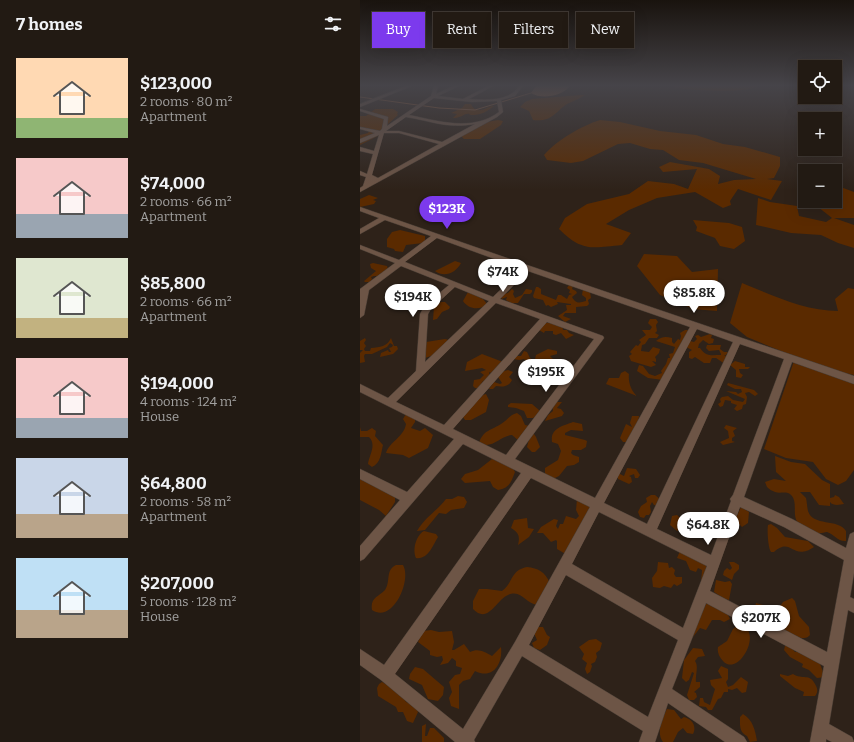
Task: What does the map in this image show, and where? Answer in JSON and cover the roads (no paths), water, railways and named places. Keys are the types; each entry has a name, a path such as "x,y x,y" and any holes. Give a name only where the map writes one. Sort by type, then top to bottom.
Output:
{"street":[{"path":"366,187 386,121"},
{"path":"360,141 382,131 398,121"},
{"path":"424,121 455,125 479,121"},
{"path":"360,190 485,121"},
{"path":"360,128 402,133 443,144"},
{"path":"360,149 376,154"},
{"path":"360,173 378,179"},
{"path":"360,209 854,380"},
{"path":"360,232 383,218"},
{"path":"360,315 363,291 436,236"},
{"path":"360,247 494,300 600,338 508,460"},
{"path":"390,402 527,268"},
{"path":"420,373 424,314 428,307 454,284"},
{"path":"446,430 545,319"},
{"path":"360,656 386,675 465,742 520,647 695,325"},
{"path":"650,531 738,340"},
{"path":"647,742 664,692 703,594 789,357"},
{"path":"360,388 714,563"},
{"path":"360,555 462,438"},
{"path":"386,675 529,471"},
{"path":"360,474 409,499"},
{"path":"736,500 788,523 850,557"},
{"path":"818,742 831,662 848,604 850,557 854,538"},
{"path":"563,566 686,637"},
{"path":"703,594 831,662"},
{"path":"520,647 652,728"},
{"path":"664,692 739,742"},
{"path":"820,727 847,742"}]}
